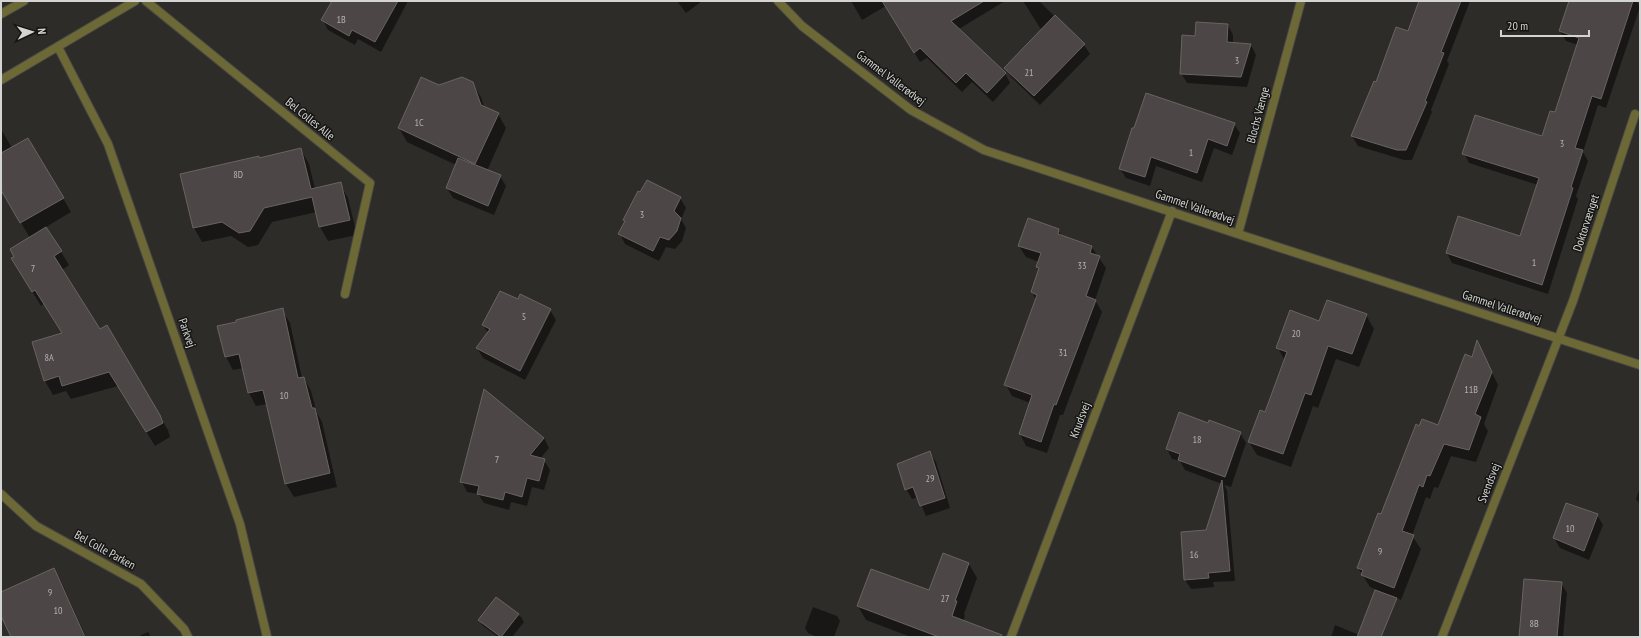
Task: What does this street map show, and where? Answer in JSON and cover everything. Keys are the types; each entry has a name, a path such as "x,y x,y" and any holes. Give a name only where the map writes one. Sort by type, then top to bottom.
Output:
{"street":[{"path":"1,14 24,1"},
{"path":"1,80 135,1"},
{"name":"Bel Colles Alle","path":"146,1 370,183 345,294"},
{"name":"Gammel Vallerødvej","path":"778,1 802,26 911,110 984,150 1640,365"},
{"name":"Blochs Vænge","path":"1238,234 1301,1"},
{"name":"Parkvej","path":"58,47 108,144 240,524 267,637"},
{"name":"Doktorvænget","path":"1558,338 1573,301 1635,114"},
{"name":"Knudsvej","path":"1011,637 1172,211"},
{"name":"Svendsvej","path":"1442,637 1558,338"},
{"name":"Bel Colle Parken","path":"1,494 36,526 141,584 184,629 188,637"}],"building":[{"path":"332,1 398,1 375,42 352,30 349,36 321,20"},
{"path":"882,1 984,1 951,21 1006,73 987,93 966,73 956,83 920,48 914,53"},
{"path":"1419,1 1461,1 1441,52 1444,53 1425,101 1427,102 1406,150 1397,150 1351,136 1374,81 1376,82 1396,27 1408,31"},
{"path":"1569,1 1633,1 1601,99 1592,96 1575,148 1583,150 1571,187 1573,188 1542,285 1446,253 1458,216 1520,236 1539,178 1462,154 1475,115 1542,136 1550,111 1555,112 1579,38 1559,31"},
{"path":"1055,15 1085,44 1034,96 1004,68"},
{"path":"1196,22 1228,24 1227,42 1251,44 1241,77 1180,74 1182,35 1195,36"},
{"path":"421,77 439,85 462,77 473,82 481,105 499,113 475,164 398,128"},
{"path":"1146,93 1235,123 1227,146 1208,139 1197,173 1151,157 1145,177 1119,169 1132,128 1134,128"},
{"path":"28,138 64,198 20,223 1,190 1,153"},
{"path":"301,148 311,189 341,182 350,220 319,227 312,197 264,208 250,231 239,233 222,222 193,228 180,174"},
{"path":"458,158 501,175 488,206 446,188"},
{"path":"647,180 681,197 674,211 681,218 677,231 669,240 660,237 653,251 618,234 625,221 623,220 638,191 640,192"},
{"path":"1028,218 1059,229 1058,234 1092,246 1090,253 1100,256 1086,296 1096,300 1056,405 1054,404 1041,442 1019,434 1032,395 1004,385 1037,295 1031,292 1039,268 1036,267 1041,253 1018,246"},
{"path":"46,227 62,251 54,256 100,329 107,325 160,415 163,423 146,432 109,372 62,386 59,376 44,381 32,342 62,333 35,290 32,292 11,258 14,257 10,249"},
{"path":"500,291 518,299 520,294 551,309 520,371 476,348 490,329 482,325"},
{"path":"1327,300 1367,314 1352,354 1328,346 1311,395 1305,393 1283,454 1248,442 1260,410 1265,412 1287,352 1276,348 1290,310 1319,321"},
{"path":"283,308 298,378 304,377 312,408 315,408 330,473 285,484 263,390 248,393 239,354 225,357 217,326"},
{"path":"1477,340 1492,372 1475,414 1481,417 1469,450 1444,444 1430,476 1427,475 1423,487 1419,485 1402,531 1414,535 1394,588 1361,575 1363,570 1357,568 1378,513 1381,514 1416,424 1419,426 1422,419 1438,425 1465,354 1472,357"},
{"path":"484,389 544,438 530,455 545,459 539,481 527,478 522,497 505,492 503,500 477,494 479,486 460,482"},
{"path":"1179,412 1208,423 1209,420 1241,432 1225,477 1178,460 1180,454 1166,449"},
{"path":"930,451 945,498 920,506 913,487 905,490 897,464"},
{"path":"1222,480 1230,571 1208,573 1209,578 1184,580 1181,532 1206,530"},
{"path":"1566,503 1598,514 1584,551 1553,538"},
{"path":"943,553 969,563 955,601 957,601 952,616 1002,635 1001,637 939,637 857,606 871,569 929,590"},
{"path":"54,568 85,637 11,637 1,616 1,592"},
{"path":"1524,579 1562,582 1557,637 1519,637"},
{"path":"1375,590 1397,598 1381,637 1357,637"},
{"path":"496,597 519,614 501,637 478,620"}]}
